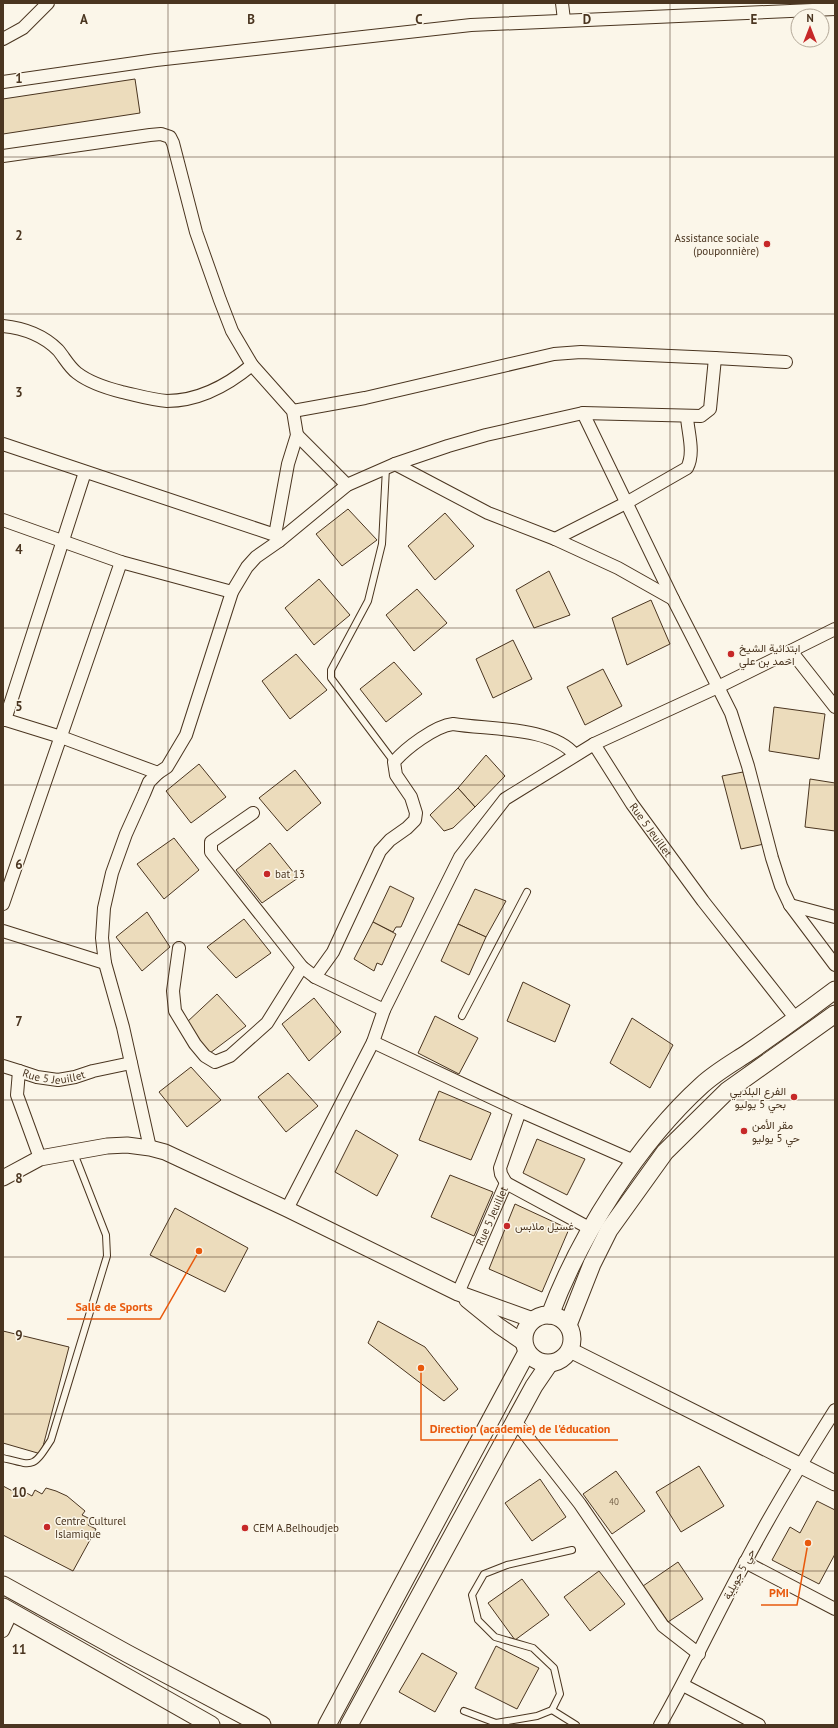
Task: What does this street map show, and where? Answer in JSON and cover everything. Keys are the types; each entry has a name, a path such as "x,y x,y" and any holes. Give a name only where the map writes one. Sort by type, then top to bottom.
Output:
{"main road":[{"path":"550,1315 558,1293 604,1206 634,1162 664,1124 703,1084 835,990"},
{"path":"568,1325 592,1264 609,1230 665,1152 727,1091 835,1014"},
{"path":"544,1315 550,1315 563,1320 568,1325 572,1337 570,1350 561,1360 549,1364 533,1359 526,1348 525,1330 533,1320 544,1315"},
{"path":"327,1725 526,1348"},
{"path":"349,1725 515,1421 549,1364"},
{"path":"3,1585 128,1654 262,1725"},
{"path":"8,1610 211,1725"}],"street":[{"path":"3,39 23,28 48,3"},
{"path":"562,3 564,20"},
{"path":"3,82 156,60 471,25 835,9"},
{"path":"3,156 150,135 161,134 170,137 173,143 196,232 232,331 252,365 293,411 297,435 288,464 277,538"},
{"path":"3,326 21,329 37,334 57,349 76,373 94,384 134,395 166,401 192,397 217,390 237,378 252,365"},
{"path":"293,411 365,398 554,354 581,352 786,362"},
{"path":"150,1148 123,1027 105,964 102,938 104,908 112,873 126,834 149,782 158,773 166,768 186,736 232,592 247,567 277,538 347,485 390,466 448,446 486,435 583,413 687,417 701,416 710,409 715,358"},
{"path":"583,413 673,599 731,713 748,766 772,858 781,886 790,905 835,964"},
{"path":"555,540 626,503 687,468 690,462 691,454 687,417"},
{"path":"297,435 347,485"},
{"path":"3,444 277,538"},
{"path":"390,466 488,513 555,540 618,568 673,599"},
{"path":"85,472 4,719 61,737 158,773"},
{"path":"3,520 121,562 232,592"},
{"path":"3,904 121,562"},
{"path":"287,1209 373,1042 384,1010 460,857 505,799 594,744 792,651 835,629"},
{"path":"792,651 835,707"},
{"path":"315,976 333,952 380,851 390,840 407,828 415,820 416,813 411,798 396,775 394,762 404,751 445,725 454,724 541,734 569,747 575,755"},
{"name":"Rue 5 Jeuillet","path":"594,744 642,817 703,900 796,1019"},
{"path":"253,813 211,842 211,852 302,967 315,976 384,1010"},
{"path":"790,905 835,917"},
{"path":"3,932 105,964"},
{"path":"179,948 173,991 174,1012 195,1044 205,1056 215,1062 230,1056 267,1023 302,967"},
{"path":"373,1042 520,1111 634,1162"},
{"name":"Rue 5 Jeuillet","path":"40,1158 17,1095 19,1071 37,1077 58,1080 131,1063"},
{"path":"3,1066 19,1071"},
{"path":"506,1183 501,1174 500,1168 520,1111"},
{"path":"3,1178 40,1158 107,1146 127,1145 150,1148 165,1152 287,1209 458,1293 533,1320"},
{"name":"Rue 5 Jeuillet","path":"458,1293 506,1183 591,1229"},
{"path":"458,1293 526,1348"},
{"path":"570,1350 835,1483"},
{"name":"حي 5 جويلية","path":"660,1725 683,1685 745,1562 800,1465 835,1410"},
{"path":"515,1421 580,1504 663,1626 699,1654"},
{"path":"745,1562 835,1609"},
{"path":"3,1631 8,1610"},
{"path":"683,1685 759,1725"}],"lane":[{"path":"390,466 382,544 368,601 331,670 331,678 394,762"},
{"path":"462,1016 527,892"},
{"path":"3,1458 27,1464 38,1460 51,1440 107,1256 106,1235 74,1152"},
{"path":"464,1711 496,1723 537,1716 552,1710 560,1694 554,1668 533,1648 495,1637 478,1620 472,1595 484,1574 507,1565 572,1550"},
{"path":"552,1710 576,1725"}],"building":[{"path":"135,79 140,113 3,134 3,99"},
{"path":"348,509 377,540 342,566 316,534"},
{"path":"445,513 474,546 435,580 408,546"},
{"path":"549,571 570,615 534,628 516,590"},
{"path":"319,579 350,615 314,645 285,608"},
{"path":"417,589 447,623 414,651 386,615"},
{"path":"651,600 670,644 627,665 612,618"},
{"path":"513,640 532,679 493,698 476,659"},
{"path":"296,654 327,690 290,719 262,681"},
{"path":"394,662 422,694 386,722 360,689"},
{"path":"603,669 622,706 585,725 567,687"},
{"path":"774,707 825,714 819,759 769,751"},
{"path":"486,755 505,776 475,807 458,788"},
{"path":"199,764 226,797 191,823 166,791"},
{"path":"295,770 321,803 287,831 259,798"},
{"path":"743,772 764,844 741,849 722,776"},
{"path":"810,779 835,783 835,831 805,827"},
{"path":"458,788 475,807 453,828 444,831 430,815"},
{"path":"174,838 199,870 164,899 137,864"},
{"name":"bat 13","path":"270,843 298,878 262,903 236,870"},
{"path":"390,886 414,898 401,927 396,927 393,932 373,922"},
{"path":"475,889 506,901 486,937 458,924"},
{"path":"147,912 170,947 142,971 116,937"},
{"path":"244,919 271,953 236,978 207,947"},
{"path":"373,922 396,934 382,965 377,963 374,971 354,959"},
{"path":"458,924 486,937 469,975 441,961"},
{"path":"523,982 570,1005 555,1042 507,1021"},
{"path":"217,994 246,1026 210,1053 186,1023"},
{"path":"314,998 341,1032 309,1061 282,1024"},
{"path":"435,1016 478,1038 459,1074 418,1053"},
{"path":"632,1018 673,1045 650,1088 610,1063"},
{"path":"191,1067 221,1100 187,1127 159,1092"},
{"path":"288,1073 318,1106 286,1132 258,1097"},
{"path":"439,1091 491,1113 471,1160 419,1140"},
{"path":"356,1130 398,1155 377,1196 335,1172"},
{"path":"537,1139 585,1159 567,1195 523,1173"},
{"path":"450,1175 493,1192 474,1236 431,1217"},
{"path":"515,1204 569,1229 542,1292 489,1269"},
{"path":"175,1208 248,1248 225,1292 150,1255"},
{"path":"378,1321 425,1347 458,1389 444,1401 368,1343"},
{"path":"3,1331 69,1347 41,1454 3,1443"},
{"path":"699,1466 724,1506 681,1532 656,1492"},
{"path":"616,1471 645,1511 612,1534 583,1494"},
{"path":"540,1479 566,1517 532,1541 505,1503"},
{"name":"Centre Culturel Islamique","path":"3,1486 20,1495 23,1491 32,1496 35,1490 42,1494 46,1488 56,1491 67,1496 85,1511 82,1515 90,1519 88,1525 96,1529 73,1571 3,1535"},
{"path":"817,1501 835,1510 835,1554 819,1584 772,1560 790,1527 800,1533"},
{"path":"678,1562 703,1599 668,1622 643,1586"},
{"path":"599,1571 625,1604 590,1631 564,1597"},
{"path":"522,1579 549,1615 515,1640 488,1603"},
{"path":"496,1646 539,1668 517,1709 475,1688"},
{"path":"422,1653 457,1673 435,1712 399,1692"}],"place":[{"name":"Assistance sociale (pouponnière)","path":"767,244"},
{"name":"ابتدائية الشيخ احمد بن علي","path":"731,654"},
{"name":"bat 13","path":"267,874"},
{"name":"الفرع البلديي بحي 5 يوليو","path":"794,1097"},
{"name":"مقر الأمن حي 5 يوليو","path":"744,1131"},
{"name":"غسيل ملابس","path":"507,1226"},
{"name":"Salle de Sports","path":"199,1251"},
{"name":"Direction (academie) de l'éducation","path":"421,1368"},
{"name":"Centre Culturel Islamique","path":"47,1527"},
{"name":"CEM A.Belhoudjeb","path":"245,1528"},
{"name":"PMI","path":"808,1543"}]}
